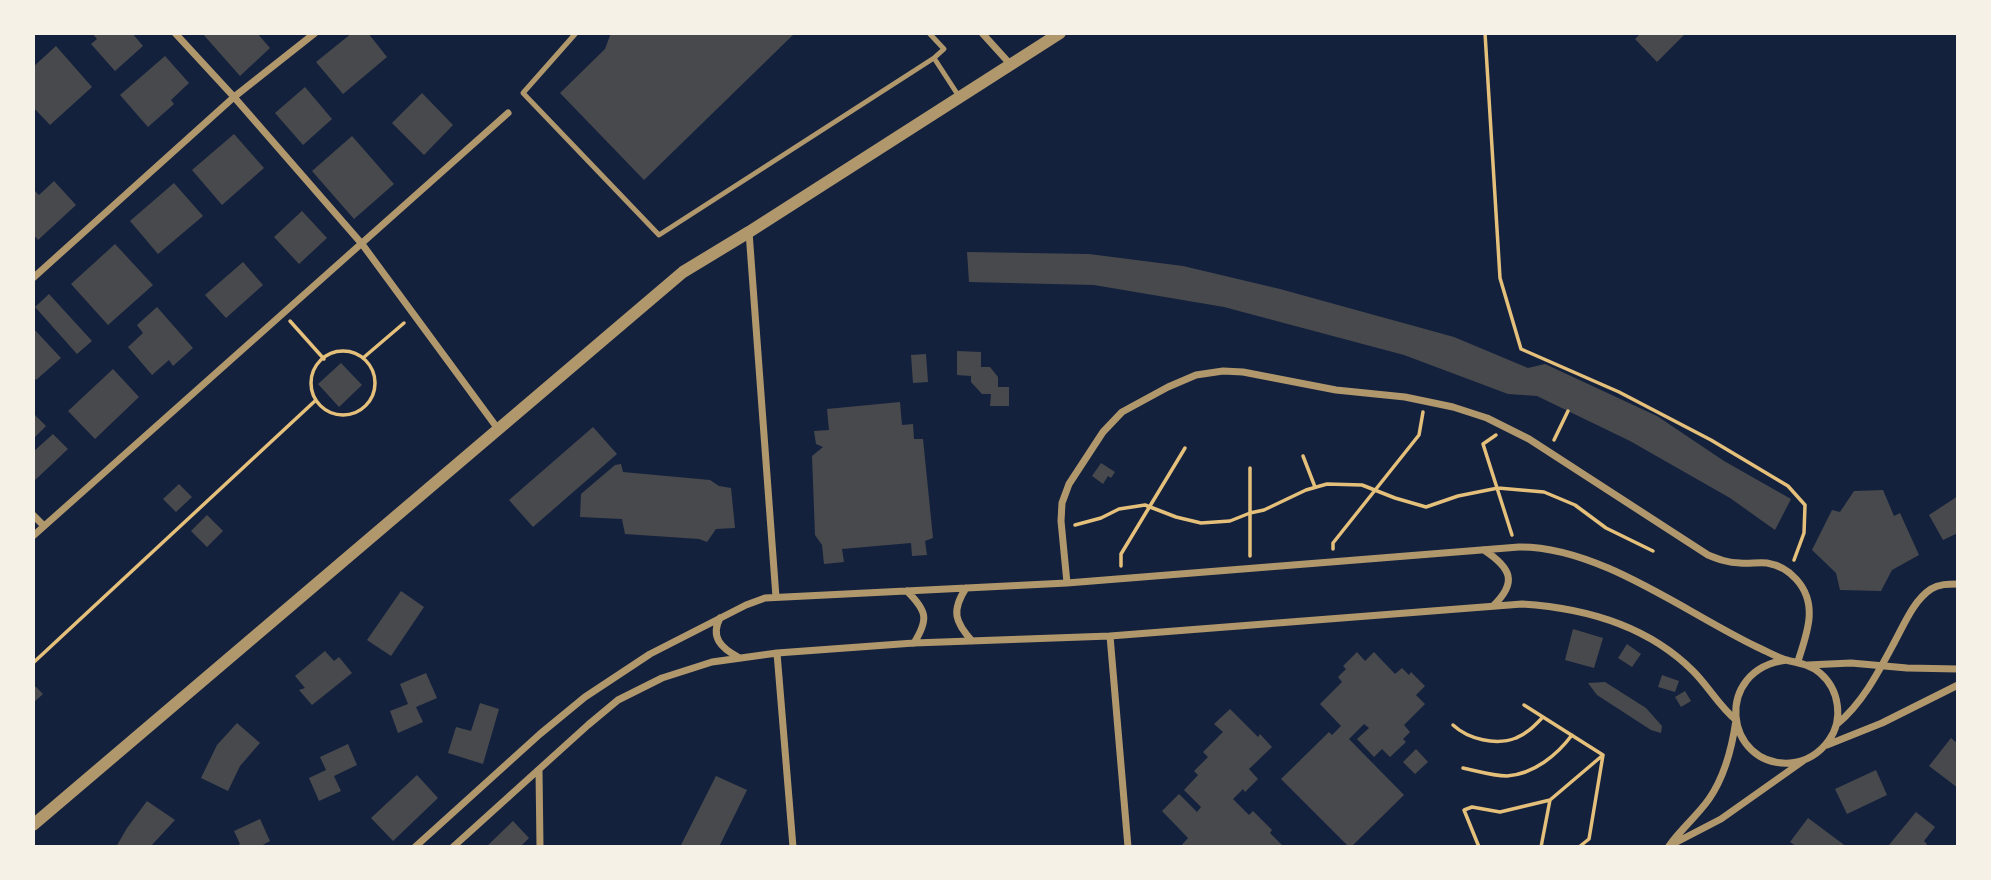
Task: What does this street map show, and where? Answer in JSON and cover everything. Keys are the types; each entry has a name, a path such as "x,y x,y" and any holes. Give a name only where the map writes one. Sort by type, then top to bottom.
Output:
{"street":[{"path":"175,33 362,244 498,429"},
{"path":"33,278 234,97 315,33"},
{"path":"982,33 1012,65"},
{"path":"33,825 683,272 1060,33"},
{"path":"33,536 508,113"},
{"path":"749,232 776,597"},
{"path":"1067,583 1061,509 1067,488 1108,424 1136,403 1188,378 1214,372 1243,372 1305,385 1426,401 1464,410 1507,427 1548,451 1708,555 1730,562 1763,562 1790,573 1804,590 1810,612 1810,625 1798,662"},
{"path":"33,515 44,526"},
{"path":"415,847 585,697 636,662 757,600 1067,583 1527,547 1556,551 1605,568 1742,640 1787,660 1808,665 1820,672 1836,696 1837,724 1833,735 1816,754 1729,814 1668,847"},
{"path":"1484,550 1503,565 1509,583 1505,593 1492,606"},
{"path":"1837,724 1851,710 1882,665 1920,599 1933,588 1958,584"},
{"path":"966,588 959,601 956,617 972,641"},
{"path":"906,591 919,603 924,615 923,628 914,643"},
{"path":"453,847 618,700 688,669 738,657 777,653 914,643 1110,636 1522,604 1573,610 1607,618 1635,629 1659,643 1688,666 1736,720"},
{"path":"720,617 716,639 721,646 738,657"},
{"path":"1110,636 1128,847"},
{"path":"777,653 793,847"},
{"path":"1787,660 1762,666 1744,683 1735,707 1736,720 1740,735 1749,747 1761,756 1775,762 1805,760"},
{"path":"1808,665 1841,662 1958,669"},
{"path":"1826,745 1875,727 1958,685"},
{"path":"1668,847 1717,786 1731,748 1736,720"},
{"path":"539,770 540,847"}],"lane":[{"path":"576,33 523,93 659,235 934,58 944,48 929,33"},
{"path":"934,58 960,98"}],"path":[{"path":"1485,33 1500,278 1521,349 1619,392 1711,440 1788,486 1805,505 1804,533 1790,573"},
{"path":"283,314 324,359"},
{"path":"363,358 414,314"},
{"path":"342,351 353,353 369,364 374,374 374,390 363,408 354,413 334,414 316,400 312,379 315,368 324,359 332,353 342,351"},
{"path":"1583,383 1585,377"},
{"path":"33,663 316,400"},
{"path":"1334,562 1333,543 1419,435 1426,401"},
{"path":"1548,451 1568,411"},
{"path":"1507,427 1483,444 1512,532 1512,548"},
{"path":"1121,579 1121,554 1185,449"},
{"path":"1303,456 1315,487"},
{"path":"1250,468 1250,568"},
{"path":"1061,527 1079,525 1119,509 1145,505 1175,517 1201,523 1230,521 1327,484 1362,485 1426,508 1458,496 1498,488 1544,492 1575,505 1606,528 1653,551"},
{"path":"1524,705 1602,755"},
{"path":"1453,725 1461,732 1482,739 1503,741 1530,730 1543,718"},
{"path":"1463,768 1507,776 1532,770 1559,752 1572,735"},
{"path":"1479,847 1464,810 1472,807 1500,812 1550,800 1602,755"},
{"path":"1579,847 1589,839 1602,755"},
{"path":"1541,847 1550,800"}],"building":[{"path":"92,33 132,33 143,46 115,71 91,44 97,39"},
{"path":"202,33 257,33 270,48 240,76"},
{"path":"352,33 368,33 387,57 343,94 316,62"},
{"path":"611,33 795,33 644,180 560,93 605,49"},
{"path":"1641,33 1686,33 1657,62 1635,39"},
{"path":"56,46 92,87 50,125 33,107 33,67"},
{"path":"165,56 189,83 171,100 174,104 148,127 120,95"},
{"path":"305,87 332,119 303,145 275,113"},
{"path":"422,93 453,125 424,155 392,123"},
{"path":"234,134 264,168 222,205 192,170"},
{"path":"352,136 394,184 354,219 312,171"},
{"path":"54,181 76,205 38,240 33,234 33,189 39,195"},
{"path":"174,183 203,216 158,254 130,221"},
{"path":"302,211 327,238 299,264 274,237"},
{"path":"115,244 153,285 108,325 71,284"},
{"path":"967,252 1089,254 1183,266 1280,289 1454,337 1528,368 1545,364 1657,416 1724,461 1791,499 1775,530 1730,498 1630,441 1537,396 1508,394 1404,355 1224,307 1094,285 969,282"},
{"path":"243,262 263,285 226,318 205,295"},
{"path":"49,294 92,341 77,354 35,307"},
{"path":"157,307 193,348 173,366 169,360 152,375 128,347 143,333 137,325"},
{"path":"33,328 61,358 36,380 33,376"},
{"path":"957,351 981,352 981,367 990,367 998,377 998,387 1009,387 1009,406 990,406 991,394 982,394 971,382 971,376 957,375"},
{"path":"926,354 928,382 913,383 911,355"},
{"path":"341,363 362,385 339,407 318,384"},
{"path":"113,369 139,397 95,439 68,411"},
{"path":"900,402 902,425 913,424 914,439 923,439 933,538 925,541 927,555 912,556 911,543 842,549 844,562 824,564 822,545 815,535 812,456 823,447 816,444 814,431 829,430 827,409"},
{"path":"33,413 46,426 33,439"},
{"path":"593,427 617,454 533,527 509,500"},
{"path":"53,434 68,449 33,482 33,452"},
{"path":"1101,463 1115,472 1111,478 1108,476 1103,484 1092,476"},
{"path":"621,464 623,472 710,480 719,486 731,488 735,528 716,529 707,542 699,539 625,534 622,519 580,517 581,494 615,465"},
{"path":"179,484 192,497 176,512 163,499"},
{"path":"1883,490 1894,516 1900,513 1919,555 1892,570 1881,591 1840,590 1836,573 1812,550 1832,510 1840,512 1854,491"},
{"path":"1958,496 1958,533 1943,540 1929,515"},
{"path":"207,515 223,531 207,547 191,531"},
{"path":"401,591 424,607 391,656 367,640"},
{"path":"1573,629 1603,638 1594,668 1565,660"},
{"path":"1627,644 1641,654 1632,667 1618,658"},
{"path":"325,651 334,661 339,657 352,673 312,705 299,690 305,688 295,676"},
{"path":"1357,652 1365,661 1374,652 1395,674 1402,668 1409,675 1411,672 1425,686 1416,695 1425,704 1404,725 1410,732 1403,739 1406,742 1390,757 1382,749 1374,757 1357,739 1369,728 1364,724 1349,739 1404,795 1349,847 1281,779 1329,732 1332,735 1341,726 1320,704 1342,682 1338,677 1346,669 1343,666"},
{"path":"426,673 437,698 416,707 423,722 398,733 390,711 408,704 400,684"},
{"path":"1662,675 1679,681 1675,692 1658,687"},
{"path":"1605,682 1646,708 1662,726 1661,733 1651,730 1597,695 1588,683"},
{"path":"33,684 43,694 33,703"},
{"path":"1685,691 1691,701 1681,707 1675,697"},
{"path":"480,703 499,709 483,764 448,753 456,727 471,731"},
{"path":"1230,709 1272,747 1249,769 1258,779 1233,799 1249,815 1253,811 1284,847 1180,847 1188,838 1162,811 1179,794 1197,812 1201,807 1184,790 1198,775 1194,771 1208,757 1203,752 1223,732 1214,724"},
{"path":"237,723 260,743 240,766 228,791 201,778 217,745"},
{"path":"1951,738 1958,744 1958,788 1929,766"},
{"path":"348,744 357,765 334,776 341,791 319,801 309,778 326,770 320,757"},
{"path":"1416,749 1428,762 1415,774 1403,762"},
{"path":"1876,770 1887,795 1847,814 1835,789"},
{"path":"417,775 438,798 393,841 371,818"},
{"path":"716,776 747,790 719,847 680,847"},
{"path":"147,801 175,820 150,847 116,847 127,828"},
{"path":"1916,812 1935,827 1924,841 1927,844 1925,847 1890,847 1889,845"},
{"path":"1808,818 1847,847 1797,847 1790,842"},
{"path":"260,819 270,841 259,847 235,847 240,844 234,831"},
{"path":"513,821 529,838 520,847 486,847"}]}
